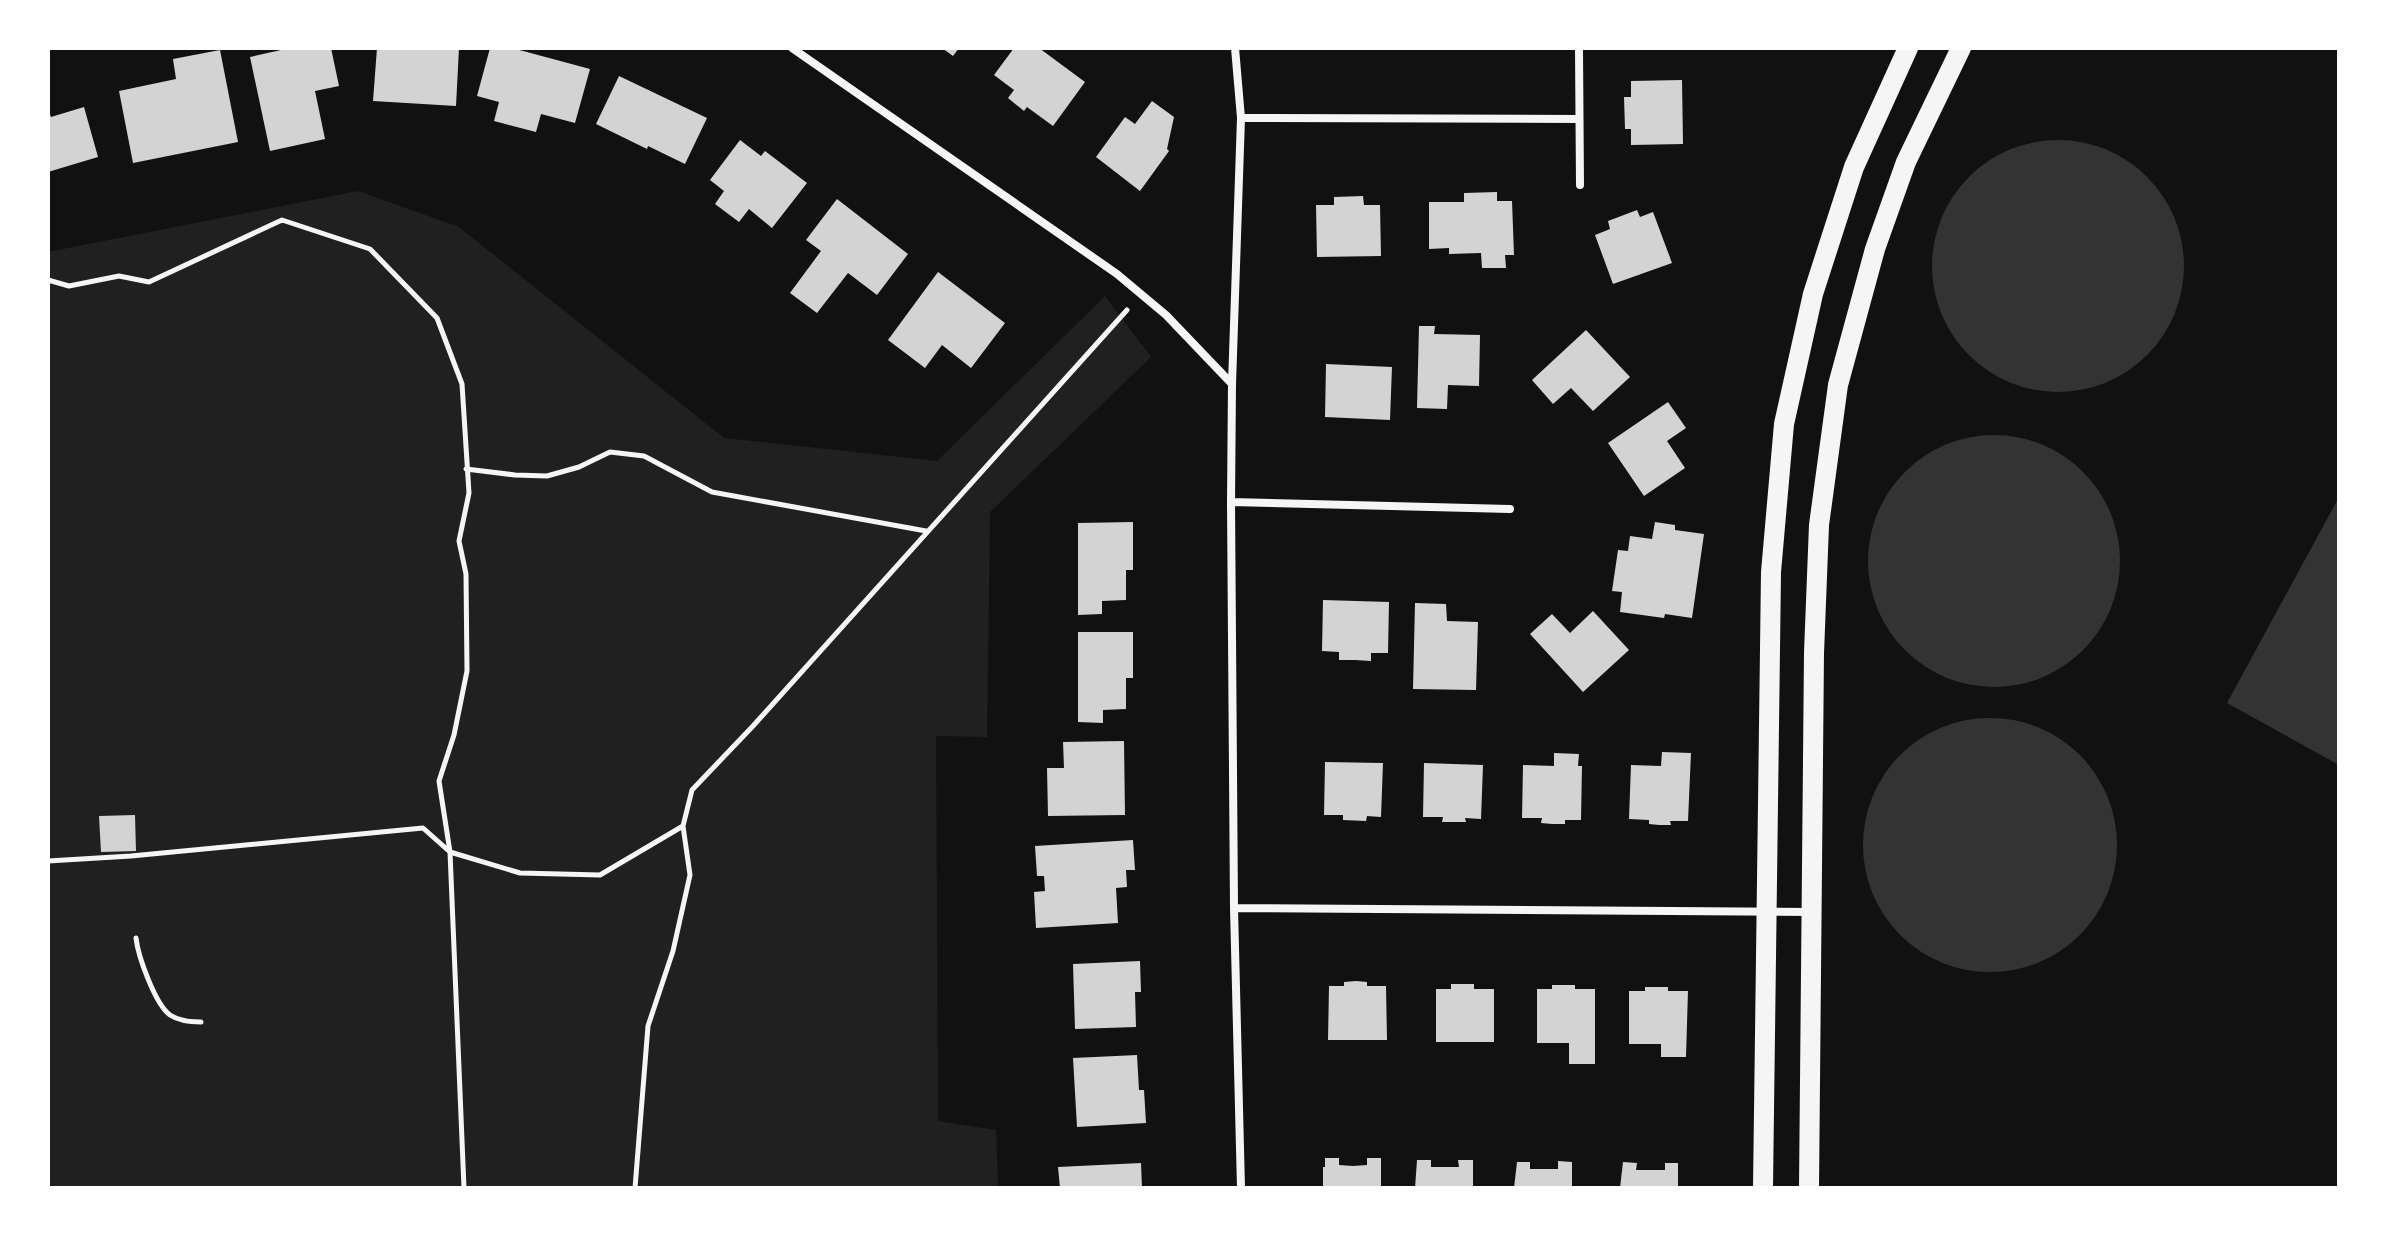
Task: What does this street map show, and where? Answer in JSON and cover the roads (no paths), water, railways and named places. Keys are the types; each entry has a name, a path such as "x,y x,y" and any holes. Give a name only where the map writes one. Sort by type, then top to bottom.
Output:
{"main road":[{"path":"1763,1188 1771,572 1784,424 1813,294 1854,167 1908,48"},
{"path":"1809,1188 1814,653 1819,525 1838,385 1875,249 1906,162 1961,48"}],"street":[{"path":"792,48 1117,274 1166,315 1232,384"},
{"path":"1235,48 1241,118 1231,502 1234,908 1241,1188"},
{"path":"1579,50 1580,185"},
{"path":"1241,118 1579,119"},
{"path":"1231,502 1510,509"},
{"path":"1234,908 1812,912"}]}
